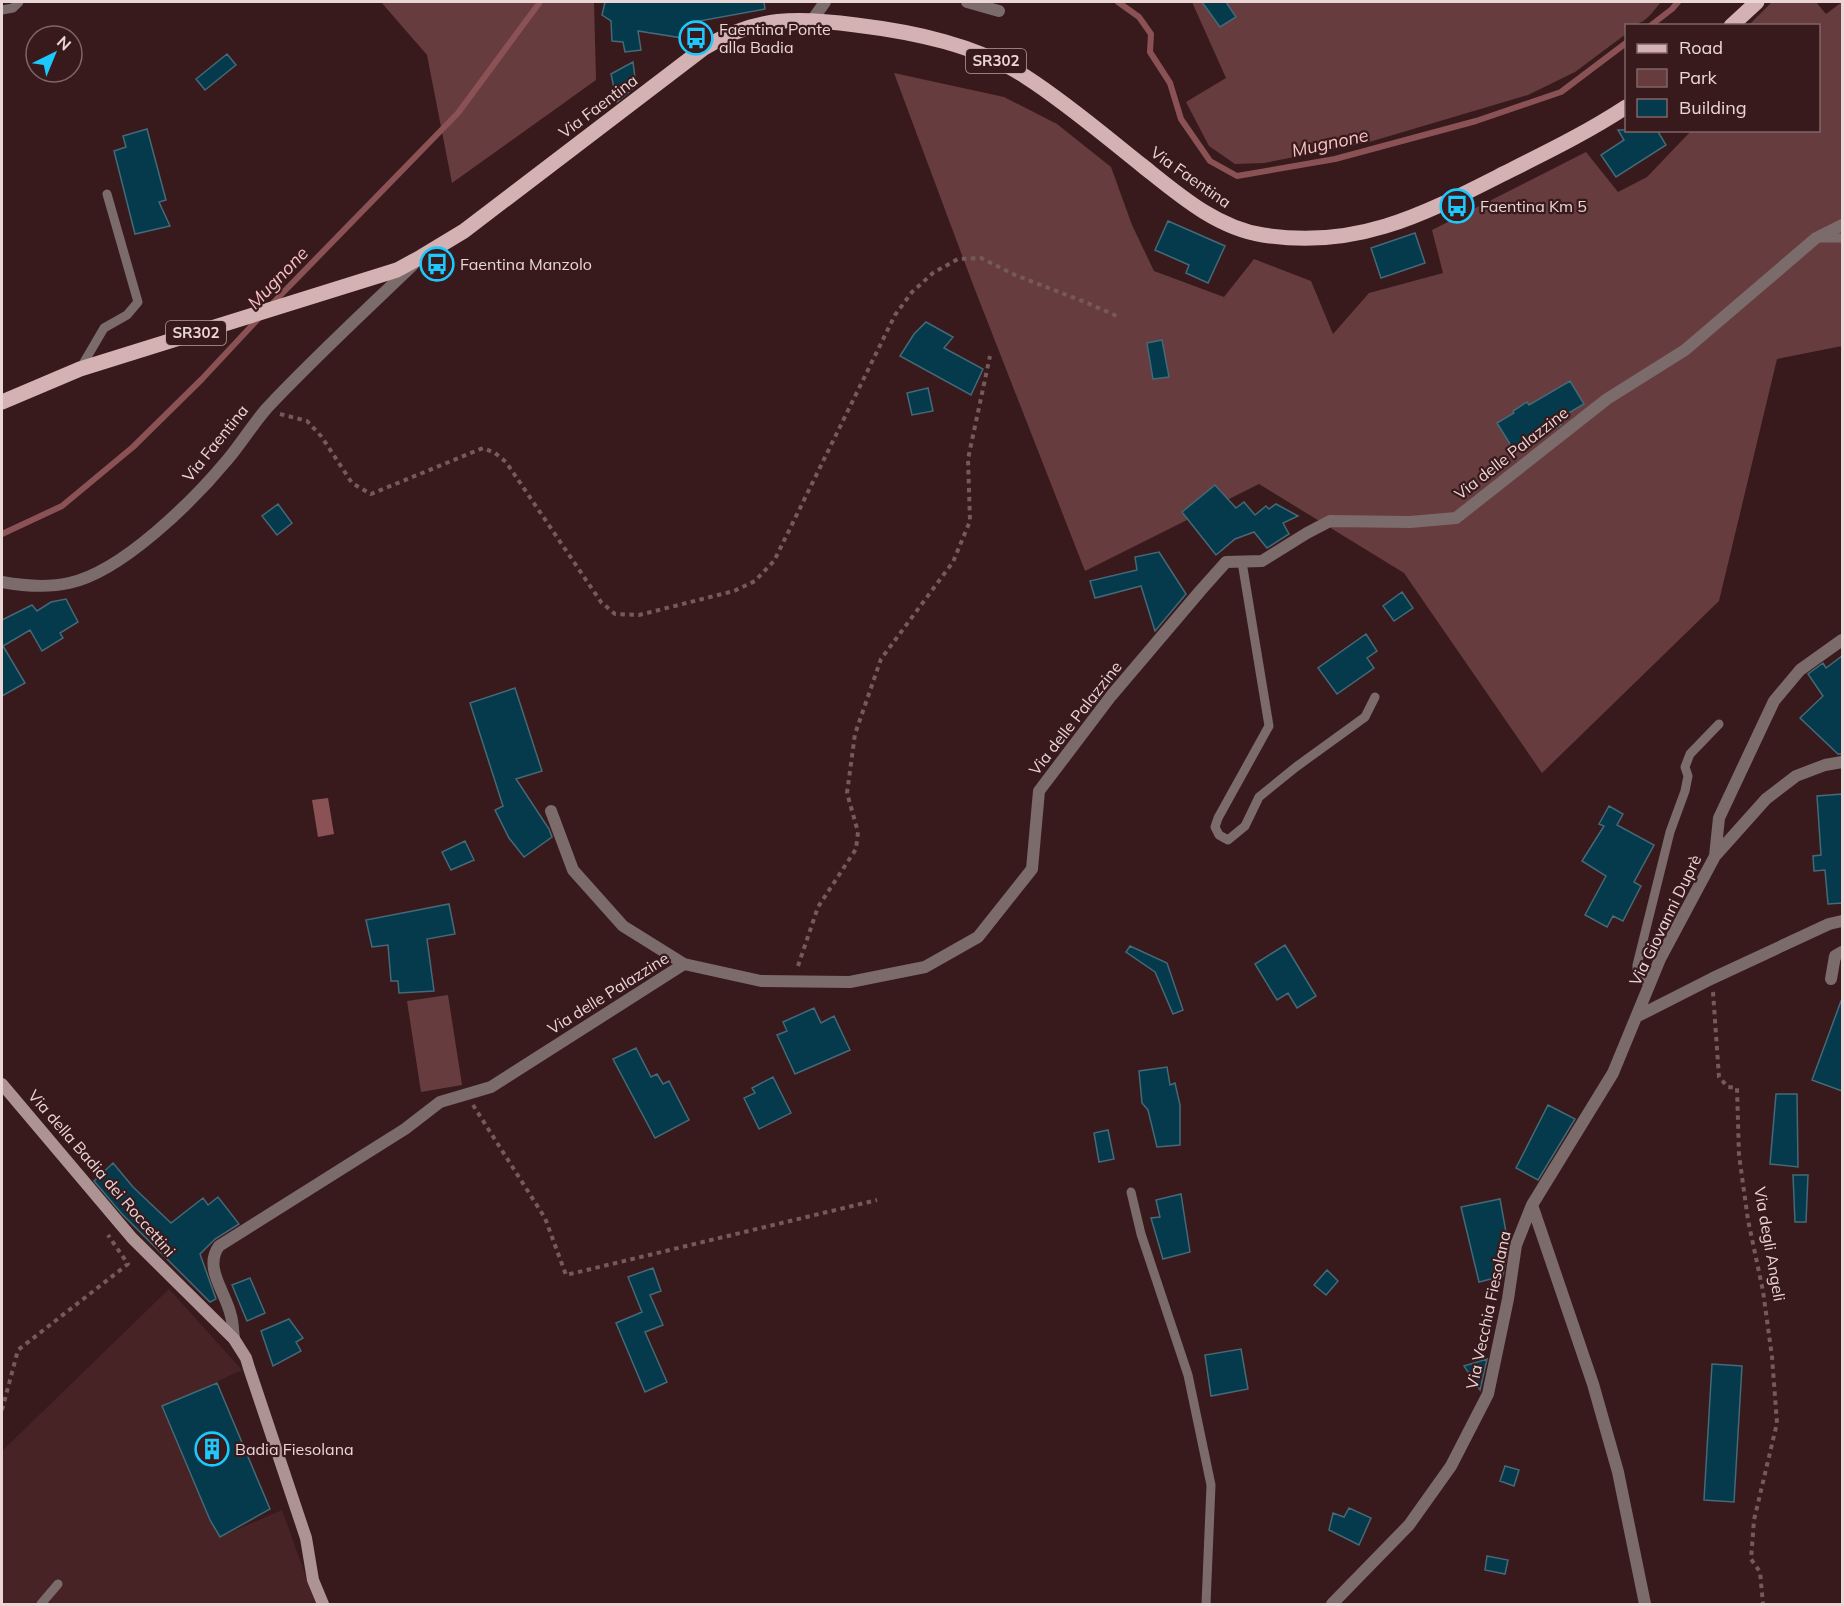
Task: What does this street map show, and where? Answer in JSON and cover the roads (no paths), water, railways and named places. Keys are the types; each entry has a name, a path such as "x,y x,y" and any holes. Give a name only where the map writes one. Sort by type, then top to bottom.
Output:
{"main road":[{"path":"1733,24 1757,2"},
{"name":"Via Faentina","path":"80,369 397,270 464,231 710,44 747,27 783,20 813,19 878,27 949,43 990,58 1025,76 1052,95 1197,207 1231,226 1260,235 1332,238 1363,233 1401,222 1442,205 1571,140 1625,108"},
{"name":"SR302","path":"2,402 80,369"}],"street":[{"path":"813,19 825,2"},
{"path":"967,2 999,11"},
{"name":"Via delle Palazzine","path":"234,1339 231,1315 212,1266 213,1254 219,1245 405,1129 440,1102 491,1087 684,964 761,981 850,982 925,967 978,937 1032,869 1039,791 1111,696 1226,562 1262,561 1307,532 1330,521 1410,522 1456,518 1607,399 1685,350 1816,238 1842,225"},
{"name":"Via Faentina","path":"2,582 52,586 72,583 105,569 173,517 230,457 265,411 310,363 421,257"},
{"path":"1715,856 1719,818 1774,701 1800,670 1842,640"},
{"name":"Via Giovanni Duprè","path":"1532,1205 1613,1073 1660,959 1715,856 1766,799 1796,776 1825,765 1842,762"},
{"path":"551,811 573,870 623,926 684,964"},
{"path":"1638,1016 1713,978 1829,924 1842,921"},
{"path":"1831,979 1835,956 1842,952"},
{"name":"Via della Badia dei Roccettini","path":"2,1084 132,1238 234,1339 246,1358 306,1538 313,1580 323,1605"},
{"path":"1532,1205 1593,1384 1618,1472 1645,1605"},
{"name":"Via Vecchia Fiesolana","path":"1336,1603 1409,1525 1451,1466 1488,1394 1508,1299 1516,1245 1532,1205"}],"lane":[{"path":"2,10 13,8 19,2"},
{"path":"80,369 104,328 127,315 138,302 108,194"},
{"path":"1816,238 1842,238"},
{"path":"1242,562 1269,726 1218,818 1215,827 1219,835 1228,840 1236,834 1245,826 1259,797 1296,766 1365,717 1376,697"},
{"path":"1650,986 1637,973 1637,965 1670,832 1688,776 1685,767 1690,754 1719,723"},
{"path":"1131,1192 1141,1234 1188,1375 1211,1485 1206,1605"},
{"path":"41,1605 58,1584"}],"waterway":[{"name":"Mugnone","path":"270,306 458,113 540,2"},
{"name":"Mugnone","path":"1118,2 1139,17 1151,34 1150,52 1170,83 1181,119 1210,161 1237,176 1335,159 1476,121 1561,92 1625,44"},
{"name":"Mugnone","path":"1653,24 1678,2"},
{"name":"Mugnone","path":"2,534 62,506 133,447 202,379 259,318"}],"place":[{"name":"Faentina Ponte alla Badia","path":"696,38"},
{"name":"Faentina Km 5","path":"1457,206"},
{"name":"Faentina Manzolo","path":"437,264"},
{"name":"Badia Fiesolana","path":"212,1449"}]}
